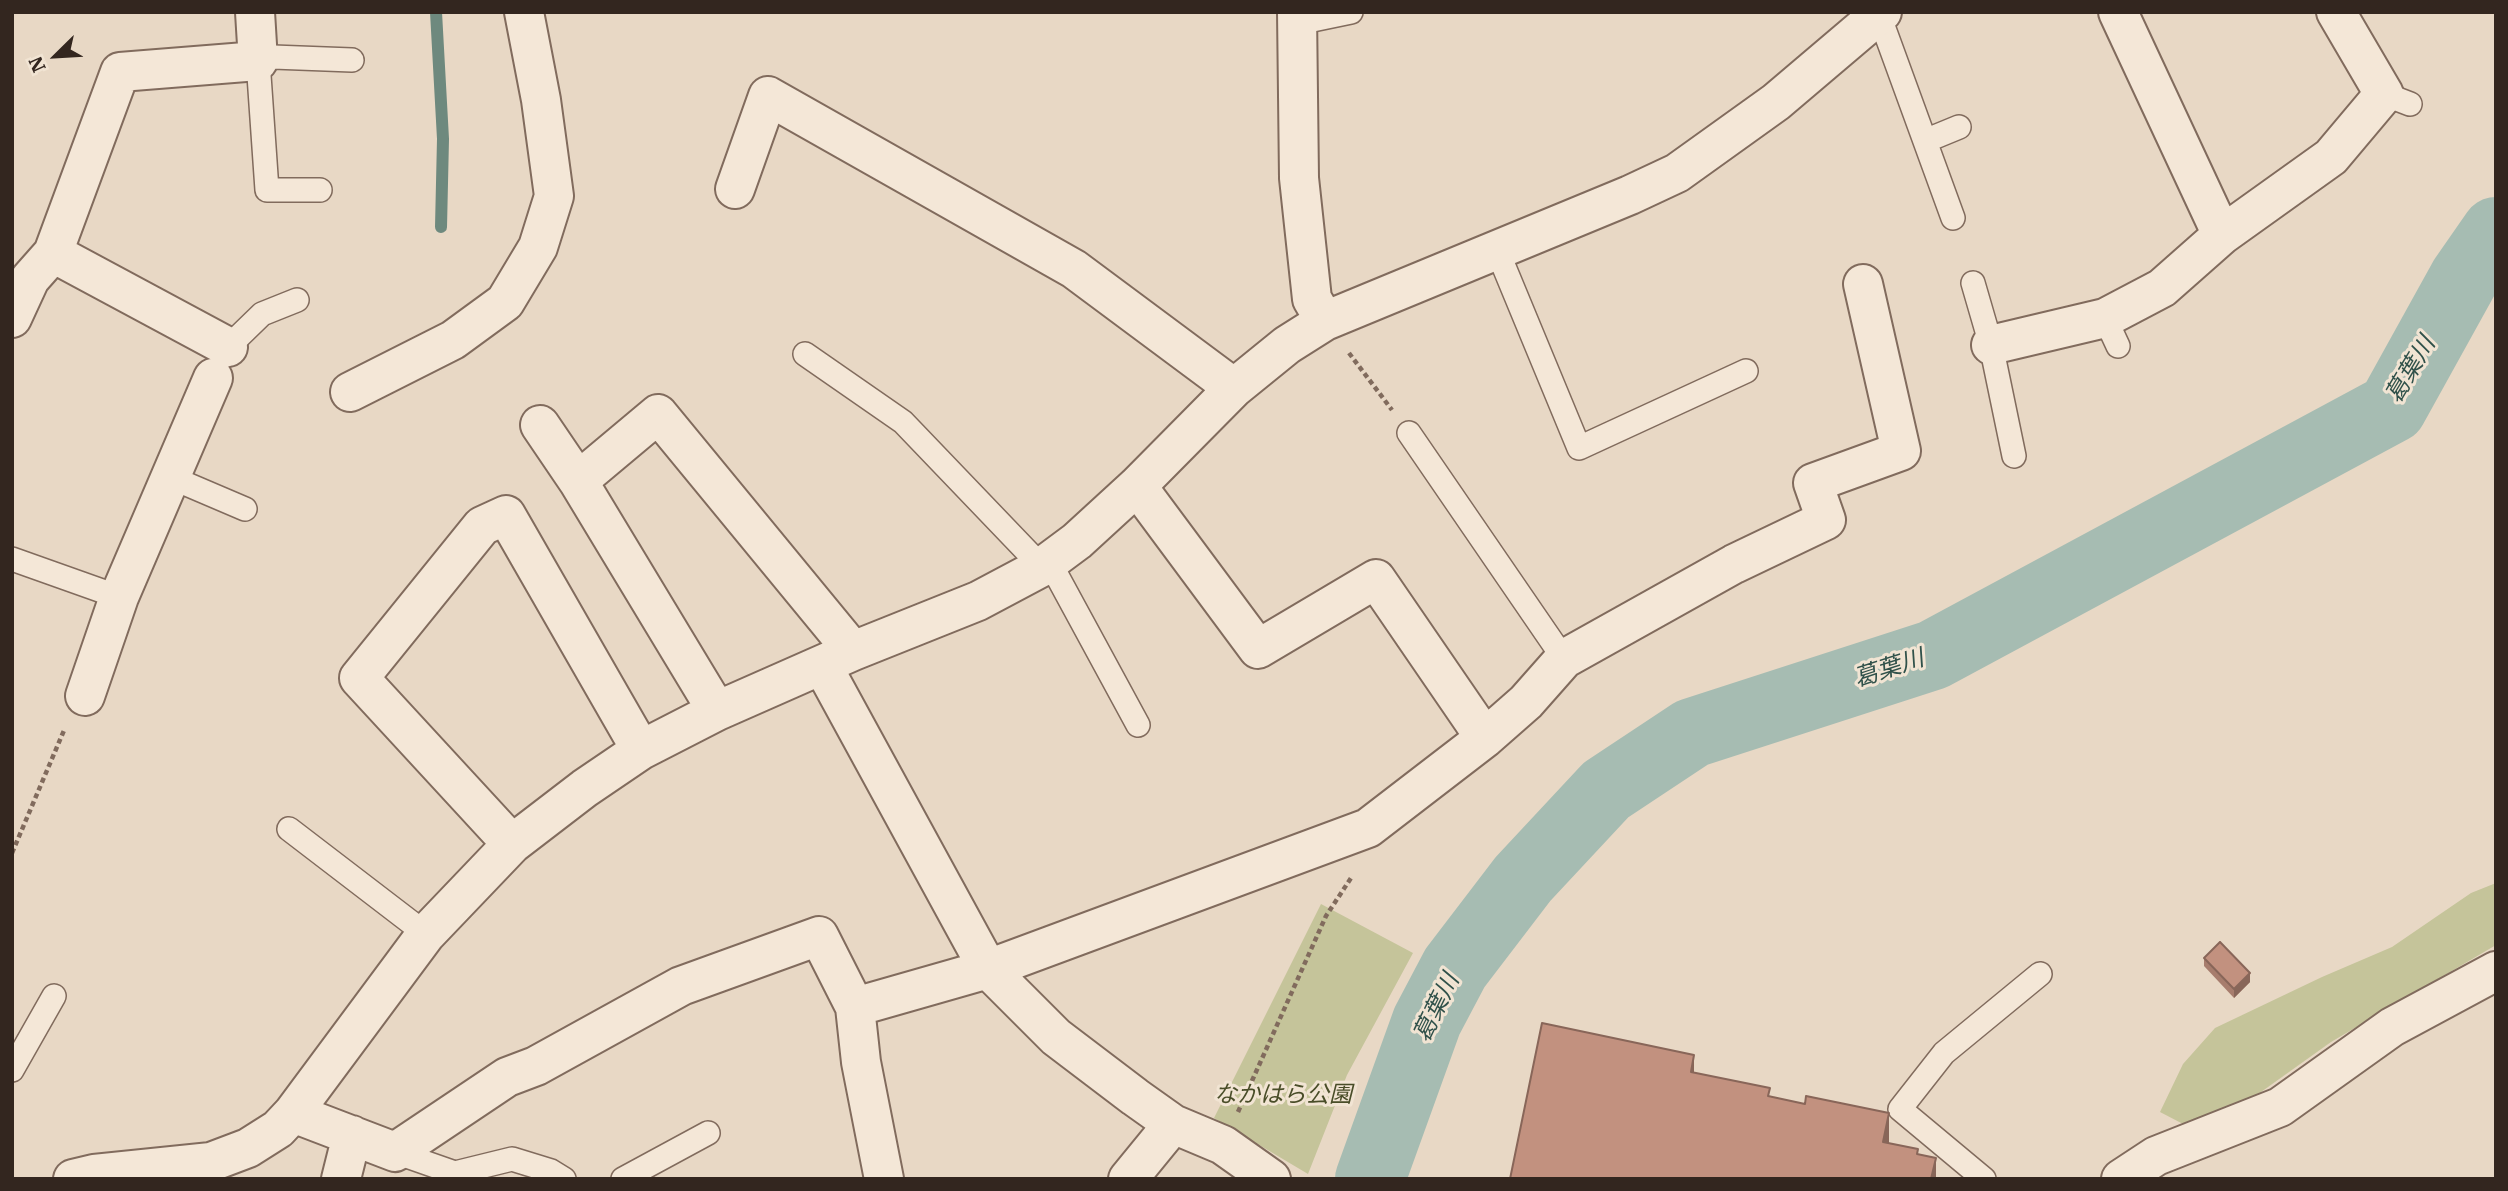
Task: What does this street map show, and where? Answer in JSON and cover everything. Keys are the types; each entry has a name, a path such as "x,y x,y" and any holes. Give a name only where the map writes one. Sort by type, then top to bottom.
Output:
{"street":[{"path":"12,318 30,279 53,253 120,72 258,61 255,12"},
{"path":"350,391 453,340 505,302 538,247 554,196 541,100 524,12"},
{"path":"2118,12 2222,235"},
{"path":"1991,345 2112,332 2222,235 2331,157 2397,99 2336,12"},
{"path":"73,1179 94,1174 211,1162 248,1149 278,1129 293,1113 426,934 512,844 585,788 641,751 717,711 978,601 1045,564 1077,541 1137,486 1234,388 1287,345 1325,321 1677,173 1776,102 1880,14"},
{"path":"1298,18 1299,178 1312,299 1325,321"},
{"path":"735,189 768,96 1074,269 1234,388"},
{"path":"53,253 221,363 119,597 85,696"},
{"path":"855,1007 988,969 1368,828 1485,738 1526,702 1564,659 1734,564 1826,520 1814,483 1901,451 1863,284"},
{"path":"578,481 658,414 838,658 988,969 1056,1037 1173,1124 1244,1166"},
{"path":"540,425 578,481 717,711"},
{"path":"1137,486 1258,649 1376,579 1485,738"},
{"path":"512,844 359,678 482,526 506,514 641,751"},
{"path":"293,1113 396,1152 506,1077 536,1066 681,986 818,936 855,1007 861,1062 884,1179"},
{"path":"2121,1179 2156,1156 2280,1107 2392,1027 2496,971"},
{"path":"1128,1179 1173,1124"},
{"path":"341,1179 352,1135"}],"lane":[{"path":"1298,18 1351,12"},
{"path":"1880,14 1953,218"},
{"path":"320,190 267,190 258,61 273,57 352,60"},
{"path":"1925,141 1959,127"},
{"path":"1497,250 1578,448 1746,372"},
{"path":"1973,283 1991,345 2014,456"},
{"path":"221,363 262,314 297,300"},
{"path":"805,354 903,422 1045,564 1138,725"},
{"path":"1409,433 1564,659"},
{"path":"170,477 245,509"},
{"path":"14,563 119,597"},
{"path":"289,830 426,934"},
{"path":"1984,1179 1900,1109 1944,1053 2040,974"},
{"path":"12,1070 54,996"},
{"path":"623,1179 708,1133"},
{"path":"396,1152 455,1173 512,1159 526,1171 551,1171 564,1179"}],"path":[{"path":"1325,321 1409,433"},
{"path":"12,853 76,700 85,696"},
{"path":"1244,1166 1326,916 1354,874"}],"green space":[{"path":"2496,883 2496,945 2331,1042 2247,1102 2185,1125 2160,1112 2183,1064 2215,1028 2392,947 2471,893"},
{"name":"なかはら公園","path":"1321,904 1413,953 1347,1075 1308,1174 1214,1118"}],"building":[{"path":"2220,942 2250,973 2234,989 2204,958"},
{"path":"1542,1023 1694,1055 1691,1072 1770,1088 1768,1096 1805,1104 1806,1096 1889,1113 1883,1142 1918,1149 1917,1154 1936,1158 1931,1179 1510,1179"}],"waterway":[{"path":"436,12 443,139 441,227"},
{"name":"葛葉川","path":"1370,1179 1427,1021 1455,968 1523,879 1606,790 1692,733 1933,655 2392,408 2464,278 2496,232"}]}
